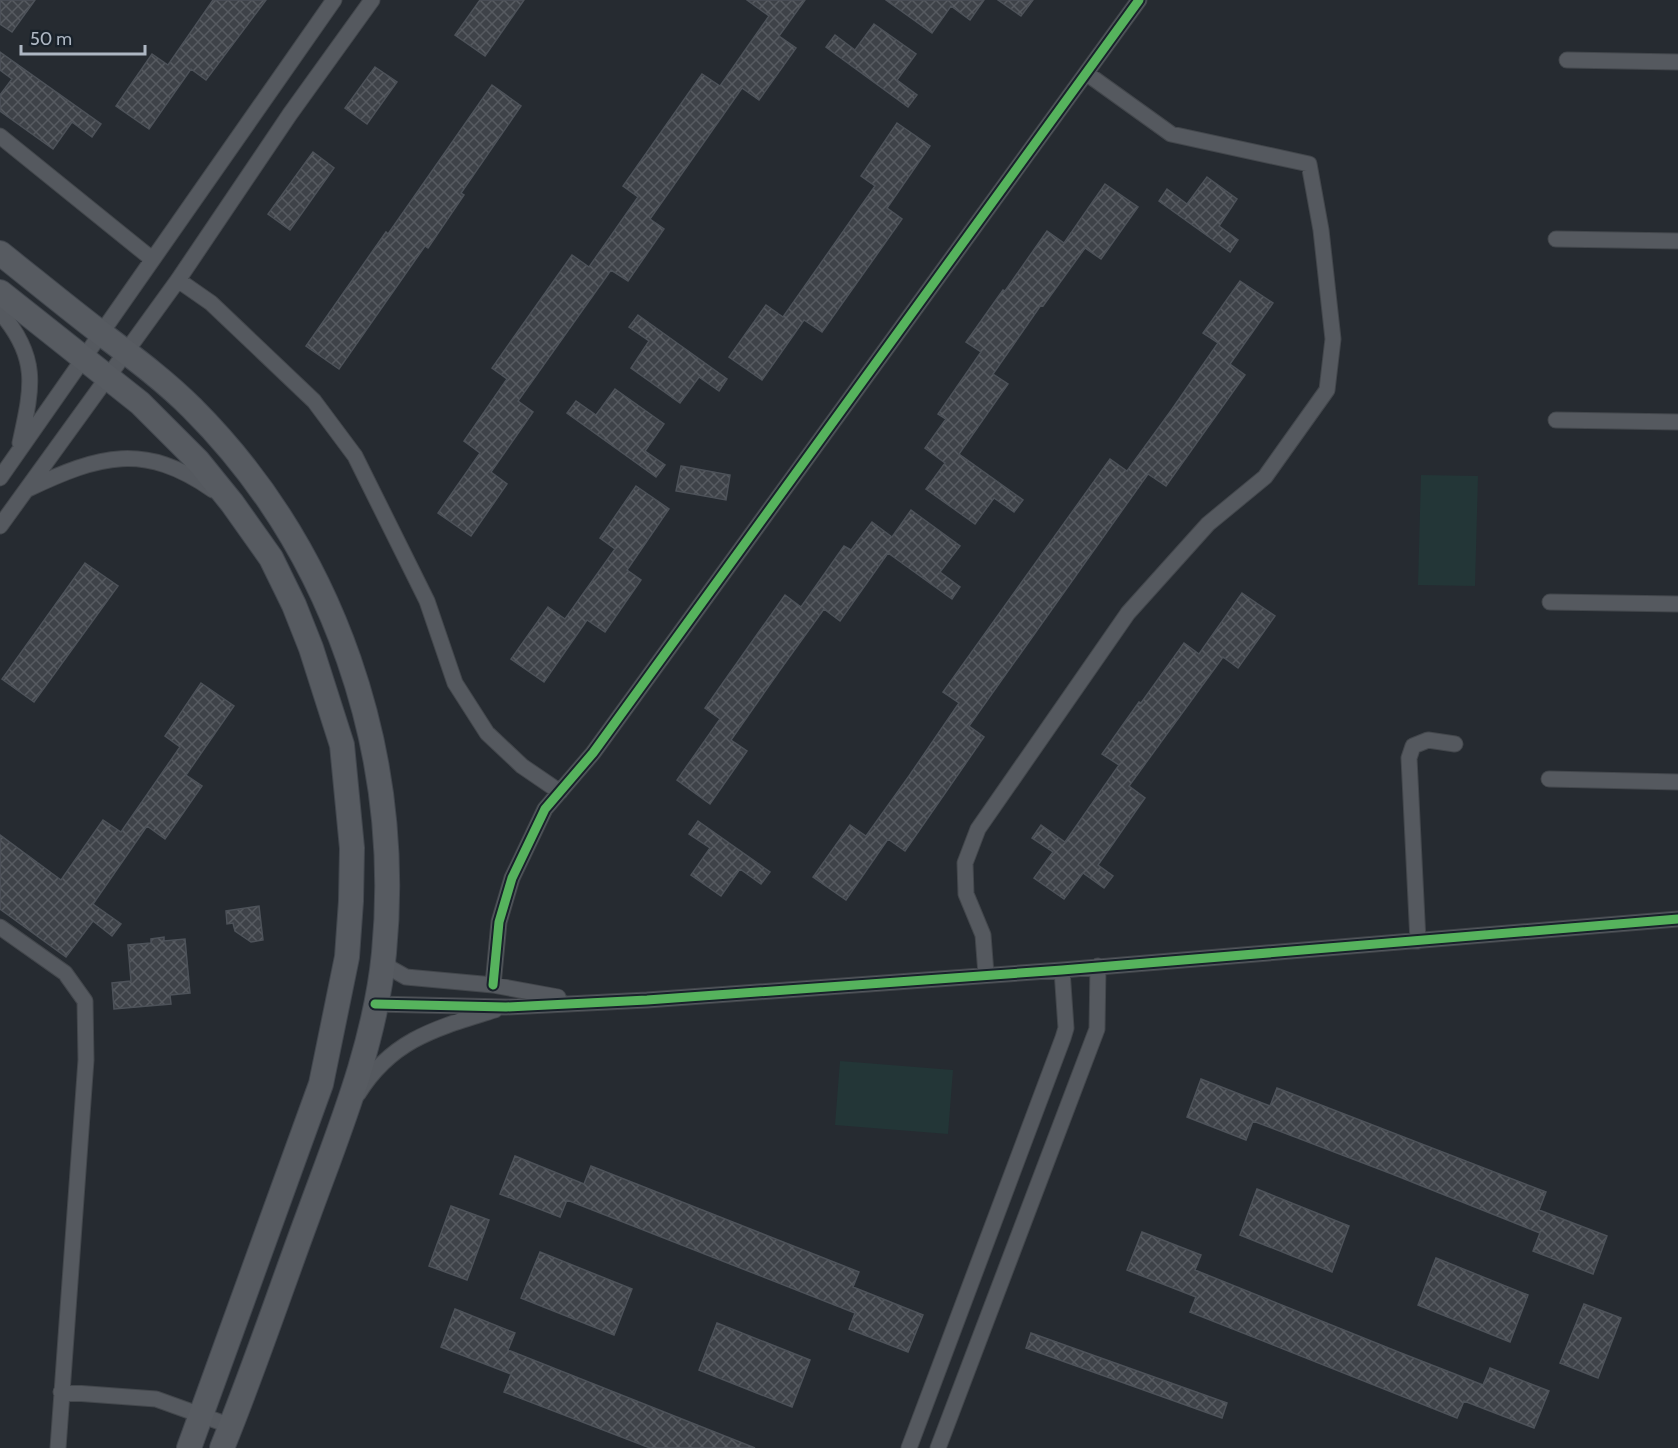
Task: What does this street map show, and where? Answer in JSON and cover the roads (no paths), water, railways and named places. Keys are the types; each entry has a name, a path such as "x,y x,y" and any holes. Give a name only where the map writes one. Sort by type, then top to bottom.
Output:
{"main road":[{"path":"0,253 150,369 194,410 261,489 290,530 333,616 358,685 376,764 387,859 384,955 365,1053 341,1125 222,1448"},
{"path":"0,292 108,376 170,432 232,503 271,558 294,605 311,648 342,745 352,848 351,902 347,957 321,1084 189,1448"}],"street":[{"path":"0,478 334,0"},
{"path":"0,526 178,280 372,0"},
{"path":"493,985 499,922 512,878 545,809 600,743 1139,0"},
{"path":"1567,60 1678,62"},
{"path":"986,974 983,935 966,894 965,863 978,829 1128,613 1208,524 1265,477 1297,434 1327,390 1333,339 1321,230 1309,164 1171,134 1086,73"},
{"path":"0,136 152,259"},
{"path":"1556,239 1678,242"},
{"path":"178,280 211,303 314,401 355,456 427,601 455,683 494,740 522,766 560,792"},
{"path":"0,312 18,336 32,371 32,390 19,449"},
{"path":"1556,420 1678,422"},
{"path":"26,490 75,467 129,458 150,460 176,468 232,503"},
{"path":"1550,602 1678,604"},
{"path":"1418,941 1409,758 1413,746 1428,740 1455,744"},
{"path":"1549,779 1678,782"},
{"path":"375,1004 506,1007 1062,970 1678,919"},
{"path":"0,927 65,973 85,1001 86,1060 57,1448"},
{"path":"384,955 390,968 406,977 493,985 581,1002"},
{"path":"938,1448 1097,1029 1098,966"},
{"path":"909,1448 1063,1038 1066,1028 1062,970"},
{"path":"341,1125 375,1069 391,1054 430,1031 506,1007"},
{"path":"61,1392 156,1400 202,1414 231,1426"}]}
